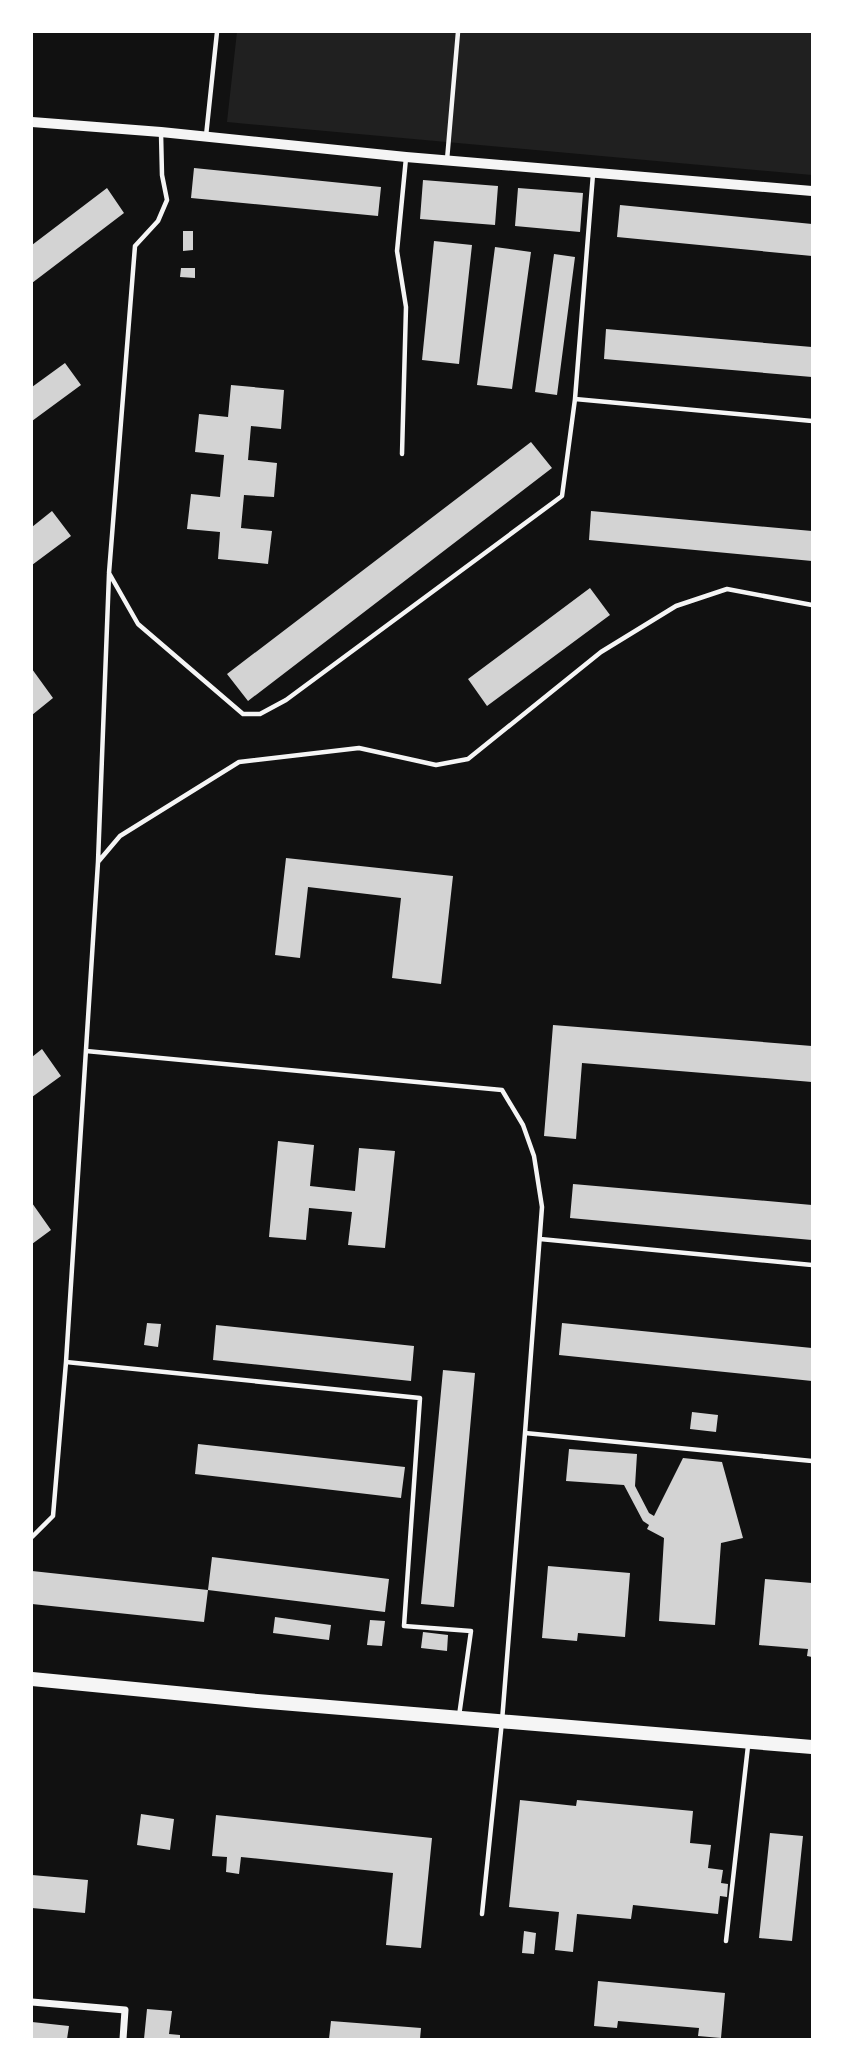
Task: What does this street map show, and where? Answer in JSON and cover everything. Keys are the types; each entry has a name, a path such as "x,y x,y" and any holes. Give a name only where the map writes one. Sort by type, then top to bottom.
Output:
{"main road":[{"path":"32,1679 257,1701 813,1748"}],"street":[{"path":"32,122 161,132 447,161 813,191"},
{"path":"32,2002 125,2010 122,2039"}],"lane":[{"path":"206,137 217,32"},
{"path":"447,161 458,32"},
{"path":"32,1537 53,1517 66,1362 98,862 109,573 135,246 158,221 167,200 162,175 161,132"},
{"path":"402,454 406,307 397,251 406,157"},
{"path":"109,573 138,624 243,713 260,714 286,700 562,496 575,399 593,172"},
{"path":"575,399 813,421"},
{"path":"98,862 120,836 239,762 359,748 436,765 468,759 601,652 676,607 727,589 813,606"},
{"path":"86,1051 502,1090 523,1125 534,1156 542,1208 502,1721 482,1914"},
{"path":"540,1240 813,1265"},
{"path":"66,1362 420,1398 404,1626 471,1631 459,1717"},
{"path":"525,1433 813,1461"},
{"path":"726,1941 748,1742"}],"shaded area":[{"path":"237,32 812,32 812,175 227,122"}],"building":[{"path":"194,168 381,187 378,216 191,198"},
{"path":"423,180 498,186 495,225 420,219"},
{"path":"107,188 124,213 32,283 32,245"},
{"path":"518,188 583,193 580,232 515,226"},
{"path":"620,205 812,224 812,256 617,237"},
{"path":"183,231 193,231 193,250 183,251"},
{"path":"434,241 472,245 459,364 422,360"},
{"path":"495,247 531,252 512,389 477,385"},
{"path":"554,254 575,257 557,395 535,392"},
{"path":"181,268 195,268 195,278 180,277"},
{"path":"606,329 812,347 812,377 604,359"},
{"path":"65,363 81,385 32,421 32,387"},
{"path":"231,385 284,390 281,429 251,426 248,460 277,463 274,497 244,495 241,528 272,531 268,564 218,559 220,532 187,529 191,494 220,497 224,455 195,452 199,414 228,417"},
{"path":"531,442 552,468 248,701 227,674"},
{"path":"52,511 71,536 32,565 32,527"},
{"path":"591,511 812,531 812,561 589,540"},
{"path":"590,588 610,615 487,706 468,679"},
{"path":"32,669 53,698 32,715"},
{"path":"286,858 453,876 441,984 392,978 401,898 308,887 300,958 275,955"},
{"path":"553,1025 812,1046 812,1082 582,1063 576,1139 544,1136"},
{"path":"42,1049 61,1076 32,1097 32,1057"},
{"path":"278,1141 314,1145 310,1186 355,1191 359,1148 395,1151 385,1248 348,1245 352,1212 309,1208 306,1240 269,1237"},
{"path":"573,1184 812,1205 812,1240 570,1218"},
{"path":"32,1203 51,1230 32,1244"},
{"path":"147,1323 161,1324 158,1347 144,1345"},
{"path":"562,1323 812,1348 812,1381 559,1355"},
{"path":"216,1325 414,1346 411,1381 213,1360"},
{"path":"443,1370 475,1373 454,1607 421,1604"},
{"path":"692,1412 718,1415 716,1432 690,1429"},
{"path":"198,1444 405,1467 401,1498 195,1474"},
{"path":"569,1449 637,1454 635,1486 649,1513 654,1516 683,1458 722,1462 743,1538 721,1543 715,1625 659,1621 664,1538 647,1529 649,1525 643,1521 624,1485 566,1481"},
{"path":"212,1557 389,1579 385,1612 208,1590"},
{"path":"548,1566 630,1573 625,1637 578,1633 577,1641 542,1638"},
{"path":"32,1571 208,1590 204,1622 32,1604"},
{"path":"765,1579 812,1583 812,1657 807,1656 808,1649 759,1645"},
{"path":"275,1617 331,1625 329,1640 273,1633"},
{"path":"370,1620 385,1621 382,1646 367,1645"},
{"path":"423,1632 448,1635 447,1651 421,1648"},
{"path":"520,1800 576,1806 577,1800 693,1811 690,1843 711,1845 708,1868 723,1870 721,1883 728,1884 727,1897 720,1896 718,1914 633,1905 631,1919 577,1914 573,1952 555,1950 559,1912 509,1907"},
{"path":"141,1814 174,1819 170,1850 137,1845"},
{"path":"216,1815 432,1838 421,1948 386,1945 393,1873 241,1857 239,1874 226,1872 227,1857 212,1856"},
{"path":"770,1833 803,1836 792,1941 759,1938"},
{"path":"32,1875 88,1880 85,1913 32,1908"},
{"path":"524,1931 536,1933 534,1954 522,1953"},
{"path":"598,1981 725,1993 721,2038 698,2036 699,2028 618,2021 617,2028 594,2026"},
{"path":"147,2009 172,2011 169,2034 180,2035 180,2039 144,2039"},
{"path":"331,2021 421,2028 420,2039 329,2039"},
{"path":"32,2022 69,2026 67,2039 32,2039"}]}
